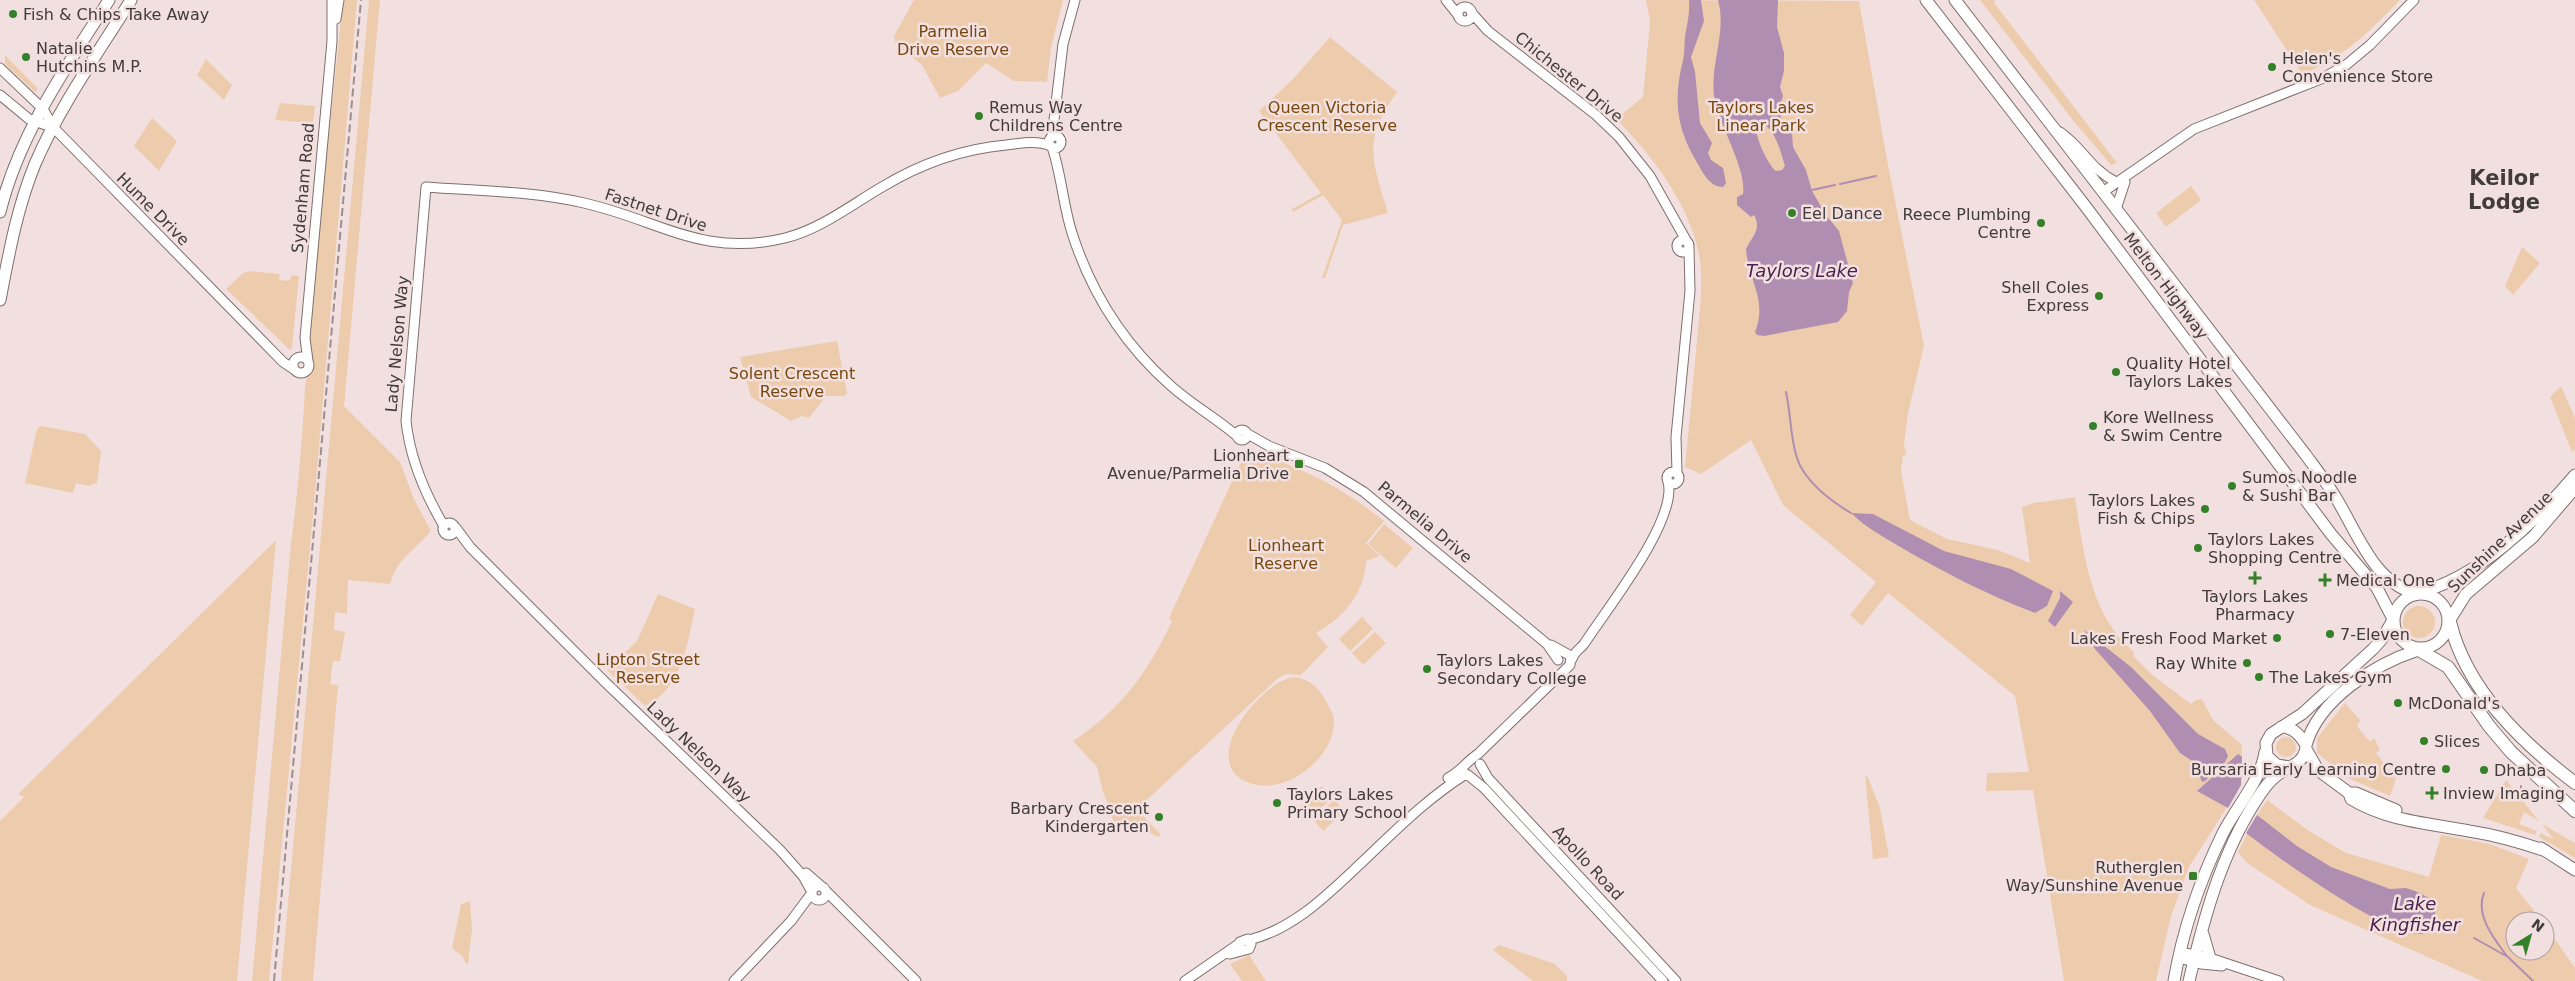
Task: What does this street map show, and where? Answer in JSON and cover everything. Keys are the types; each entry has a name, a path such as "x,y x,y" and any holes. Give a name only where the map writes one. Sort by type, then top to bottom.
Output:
{"highway":[{"path":"2450,621 2462,660 2480,690 2522,737 2575,783"},
{"path":"2418,650 2448,667 2507,748 2544,786 2575,811"}],"main road":[{"path":"0,212 10,176 35,123 109,0"},
{"path":"0,300 21,204 35,164 54,128 131,0"},
{"name":"Melton Highway","path":"1926,0 2086,207 2335,539 2377,588 2392,619"},
{"name":"Melton Highway","path":"1954,0 2321,476 2381,572 2394,584 2416,593"},
{"path":"2086,207 2105,194"},
{"name":"Sunshine Avenue","path":"2416,593 2448,584 2471,570 2535,518 2575,475"},
{"name":"Sunshine Avenue","path":"2450,621 2466,594 2532,537 2575,488"},
{"path":"2174,981 2179,955 2203,878 2232,818 2260,768 2268,737 2302,714 2378,644 2401,602 2416,593 2442,604 2450,621 2439,641 2380,665 2357,680 2320,719 2300,762 2274,778 2253,806 2240,828 2223,865 2202,927 2190,981"},
{"path":"2392,619 2400,639 2418,650"},
{"path":"2281,727 2294,731 2306,747 2318,770 2349,793 2351,799 2357,802 2392,813 2498,836 2546,851 2575,870"},
{"path":"2265,752 2273,762 2291,767 2318,770"},
{"path":"2202,927 2205,947 2210,958"}],"street":[{"name":"Sydenham Road","path":"332,0 332,42"},
{"name":"Sydenham Road","path":"308,361 305,353 305,338 332,42 339,0"},
{"name":"Parmelia Drive","path":"1075,0 1063,44 1057,82 1055,142 1058,168 1066,213 1090,280 1108,312 1128,339 1156,372 1188,399 1218,420 1242,435 1325,468 1364,492 1548,644 1568,658"},
{"name":"Chichester Drive","path":"1448,0 1596,115 1620,137 1650,176 1676,223 1689,270 1690,291 1673,478 1667,507 1653,541 1588,634 1544,689 1490,743 1478,761"},
{"path":"2105,194 2179,138 2199,126 2321,78 2346,65 2370,45 2414,0"},
{"name":"Chichester Drive","path":"1465,12 1462,21 1467,21 1488,31"},
{"path":"0,68 43,109"},
{"path":"0,95 35,123 54,128"},
{"name":"Hume Drive","path":"43,109 54,128 278,356 295,370"},
{"path":"2052,126 2069,138 2097,171 2120,182"},
{"name":"Fastnet Drive","path":"426,187 568,200 605,209 686,237 710,242 742,244 775,240 809,229 883,186 949,156 988,147 1055,142"},
{"path":"2116,209 2120,182"},
{"name":"Lady Nelson Way","path":"426,187 407,384 406,421 413,458 430,499 450,528 598,676 780,850 803,876 812,893"},
{"name":"Sydenham Road","path":"295,360 305,338"},
{"path":"278,356 287,361 304,357 308,361 309,368 306,372 301,373 295,370 295,360"},
{"name":"Parmelia Drive","path":"1548,644 1558,661"},
{"name":"Chichester Drive","path":"1544,689 1554,674 1559,656 1568,658"},
{"path":"1466,772 1476,771 1478,761"},
{"path":"1186,981 1222,957 1267,935 1307,911 1432,797 1478,761"},
{"name":"Apollo Road","path":"1478,761 1488,778 1676,981"},
{"name":"Apollo Road","path":"1466,772 1484,788 1664,981"},
{"name":"Lady Nelson Way","path":"780,850 798,863 916,981"},
{"path":"734,981 791,921 815,887 823,888 825,897 791,921"},
{"path":"812,893 813,898 820,900"},
{"name":"Lady Nelson Way","path":"820,900 845,912"},
{"path":"2179,955 2234,967"},
{"path":"2194,959 2210,958 2279,981"}],"green space":[{"path":"343,0 357,0 315,494 269,981 252,981 291,543 300,466 305,389 310,370 306,353"},
{"path":"369,0 380,0 344,406 400,462 414,499 431,531 397,567 390,584 348,580 347,614 335,612 334,630 345,632 340,661 333,661 330,684 338,685 313,981 281,981"},
{"name":"Parmelia Drive Reserve","path":"914,0 1063,0 1051,48 1047,82 1014,81 986,63 958,91 940,98 922,65 896,44 894,36"},
{"name":"Taylors Lakes Linear Park","path":"1646,0 1859,1 1888,165 1924,346 1908,413 1904,443 1906,455 1903,455 1901,471 1910,520 1947,539 1998,550 2030,563 2022,507 2034,503 2078,497 2075,498 2086,561 2098,601 2107,620 2119,637 2134,652 2134,657 2151,674 2191,704 2196,700 2202,699 2213,720 2242,745 2241,785 2189,867 2171,916 2156,981 2064,981 2033,790 1986,791 1987,773 2029,772 2015,696 1888,593 1862,626 1850,615 1876,582 1783,505 1751,440 1701,474 1685,467 1701,296 1698,250 1685,214 1666,179 1642,147 1616,119 1643,97 1650,21"},
{"path":"1980,0 1994,0 1995,4 2117,163 2111,165 2072,119"},
{"path":"2254,0 2400,0 2376,25 2340,54 2313,70 2296,77 2301,72"},
{"name":"Queen Victoria Crescent Reserve","path":"1330,37 1397,92 1379,124 1373,151 1388,213 1343,225 1325,278 1322,278 1342,220 1323,195 1293,212 1292,209 1321,193 1259,111 1294,78"},
{"path":"5,55 38,89 35,92 5,64"},
{"path":"206,59 232,85 224,100 197,75"},
{"path":"280,103 315,106 313,123 275,120"},
{"path":"152,118 177,141 159,171 134,146"},
{"path":"2191,186 2201,200 2166,227 2156,213"},
{"path":"2522,247 2540,263 2513,295 2505,286"},
{"path":"248,271 280,274 279,280 289,281 292,275 299,276 292,347 290,350 226,289"},
{"name":"Solent Crescent Reserve","path":"837,341 847,393 845,396 826,396 809,418 802,416 791,421 751,397 740,357"},
{"path":"2561,386 2575,418 2575,449 2572,452 2550,397"},
{"path":"41,426 85,434 101,451 97,483 89,486 76,483 73,493 25,483 37,429"},
{"name":"Lionheart Reserve","path":"1247,449 1257,451 1306,472 1358,501 1384,521 1366,543 1380,556 1366,561 1362,584 1351,603 1335,620 1316,633 1328,647 1301,675 1286,674 1277,679 1137,809 1161,835 1159,837 1137,828 1115,826 1097,767 1073,741 1090,729 1119,703 1132,689 1153,657 1172,621 1169,618"},
{"path":"1384,524 1413,548 1396,568 1368,544"},
{"path":"276,540 237,981 0,981 0,821 24,797 18,794"},
{"name":"Lipton Street Reserve","path":"658,594 695,609 681,665 675,677 667,689 645,706 607,670 637,641"},
{"path":"2419,606 2425,607 2430,611 2434,616 2434,628 2430,633 2425,637 2419,638 2413,637 2408,633 2404,628 2403,622 2404,616 2408,611 2413,607"},
{"path":"1362,617 1373,629 1350,651 1339,639"},
{"path":"1375,632 1386,643 1363,665 1352,653"},
{"path":"1294,677 1309,682 1323,696 1333,716 1332,735 1326,748 1317,760 1294,778 1280,784 1266,786 1253,784 1236,775 1229,761 1230,744 1237,726 1249,709 1279,682"},
{"path":"2345,703 2360,720 2357,726 2370,742 2374,738 2380,750 2376,753 2396,779 2390,796 2350,779 2317,753 2317,738"},
{"path":"2286,737 2293,740 2296,747 2293,754 2286,757 2279,754 2276,747 2279,740"},
{"path":"1865,776 1868,777 1880,808 1889,857 1873,859"},
{"path":"2506,780 2539,821 2524,812 2519,824 2537,831 2535,835 2483,818"},
{"path":"1322,786 1332,798 1311,817 1300,806"},
{"path":"1334,800 1345,811 1323,831 1313,819"},
{"path":"2267,800 2309,831 2346,853 2429,877 2441,835 2490,844 2529,859 2516,888 2534,911 2505,911 2505,961 2555,961 2555,939 2575,968 2575,981 2482,981 2310,905 2247,863 2238,852 2255,818"},
{"path":"2542,824 2575,843 2575,858 2539,837 2541,833 2553,839"},
{"path":"470,901 472,930 468,964 466,964 462,956 452,948 461,904"},
{"path":"1499,945 1555,964 1567,976 1567,981 1533,981 1493,950"},
{"path":"1249,955 1266,981 1242,981 1230,964"}],"water":[{"path":"1689,0 1701,0 1704,21 1691,57 1695,72 1700,123 1712,143 1708,153 1711,160 1723,168 1726,183 1723,187 1711,183 1703,173 1691,153 1681,127 1678,89 1684,55"},
{"name":"Taylors Lake","path":"1718,0 1778,0 1777,27 1784,53 1784,71 1780,87 1783,96 1779,108 1783,127 1792,133 1793,147 1806,170 1812,191 1826,215 1839,231 1853,283 1849,292 1847,311 1838,322 1764,336 1757,335 1755,332 1759,310 1758,300 1747,260 1746,249 1757,229 1757,225 1754,215 1751,217 1737,205 1737,197 1743,194 1741,172 1714,95 1714,72 1721,24","holes":["1757,123 1768,127 1779,146 1785,166 1782,170 1776,171 1765,156 1756,127"]},
{"path":"1851,513 1873,514 1944,551 2011,569 2053,591 2047,606 2035,613 1984,591 1902,548 1869,528"},
{"path":"2060,591 2073,602 2055,627 2048,621 2060,598"},
{"path":"2084,630 2131,667 2198,734 2225,749 2228,756 2225,762 2205,781 2202,782 2195,763 2180,753 2150,711 2095,649"},
{"path":"2238,754 2242,757 2241,785 2228,808 2197,791"},
{"name":"Lake Kingfisher","path":"2257,815 2297,846 2331,867 2390,889 2406,888 2431,899 2436,909 2432,926 2425,933 2410,933 2363,912 2335,895 2246,833"}],"waterway":[{"path":"1840,184 1876,176"},
{"path":"1812,190 1835,185"},
{"path":"1786,392 1793,442 1801,467 1812,483 1851,513"},
{"path":"2521,786 2521,798"},
{"path":"2484,893 2482,901 2484,918 2487,926 2505,953"},
{"path":"2474,938 2508,957 2533,981"}],"railway":[{"path":"274,981 361,0"}],"place":[{"name":"Fish & Chips Take Away","path":"13,14"},
{"name":"Natalie Hutchins M.P.","path":"26,57"},
{"name":"Helen's Convenience Store","path":"2272,67"},
{"name":"Remus Way Childrens Centre","path":"979,116"},
{"name":"Eel Dance","path":"1792,213"},
{"name":"Reece Plumbing Centre","path":"2041,223"},
{"name":"Shell Coles Express","path":"2099,296"},
{"name":"Quality Hotel Taylors Lakes","path":"2116,372"},
{"name":"Kore Wellness & Swim Centre","path":"2093,426"},
{"name":"Lionheart Avenue/Parmelia Drive","path":"1299,464"},
{"name":"Sumos Noodle & Sushi Bar","path":"2232,486"},
{"name":"Taylors Lakes Fish & Chips","path":"2205,509"},
{"name":"Taylors Lakes Shopping Centre","path":"2198,548"},
{"name":"Taylors Lakes Pharmacy","path":"2255,578"},
{"name":"Medical One","path":"2325,580"},
{"name":"7-Eleven","path":"2330,634"},
{"name":"Lakes Fresh Food Market","path":"2277,638"},
{"name":"Ray White","path":"2247,663"},
{"name":"Taylors Lakes Secondary College","path":"1427,669"},
{"name":"The Lakes Gym","path":"2259,677"},
{"name":"McDonald's","path":"2398,703"},
{"name":"Slices","path":"2424,741"},
{"name":"Bursaria Early Learning Centre","path":"2446,769"},
{"name":"Dhaba","path":"2484,770"},
{"name":"Inview Imaging","path":"2432,793"},
{"name":"Taylors Lakes Primary School","path":"1277,803"},
{"name":"Barbary Crescent Kindergarten","path":"1159,817"},
{"name":"Rutherglen Way/Sunshine Avenue","path":"2193,876"}],"district":[{"name":"Keilor Lodge","path":"2504,190"}]}
